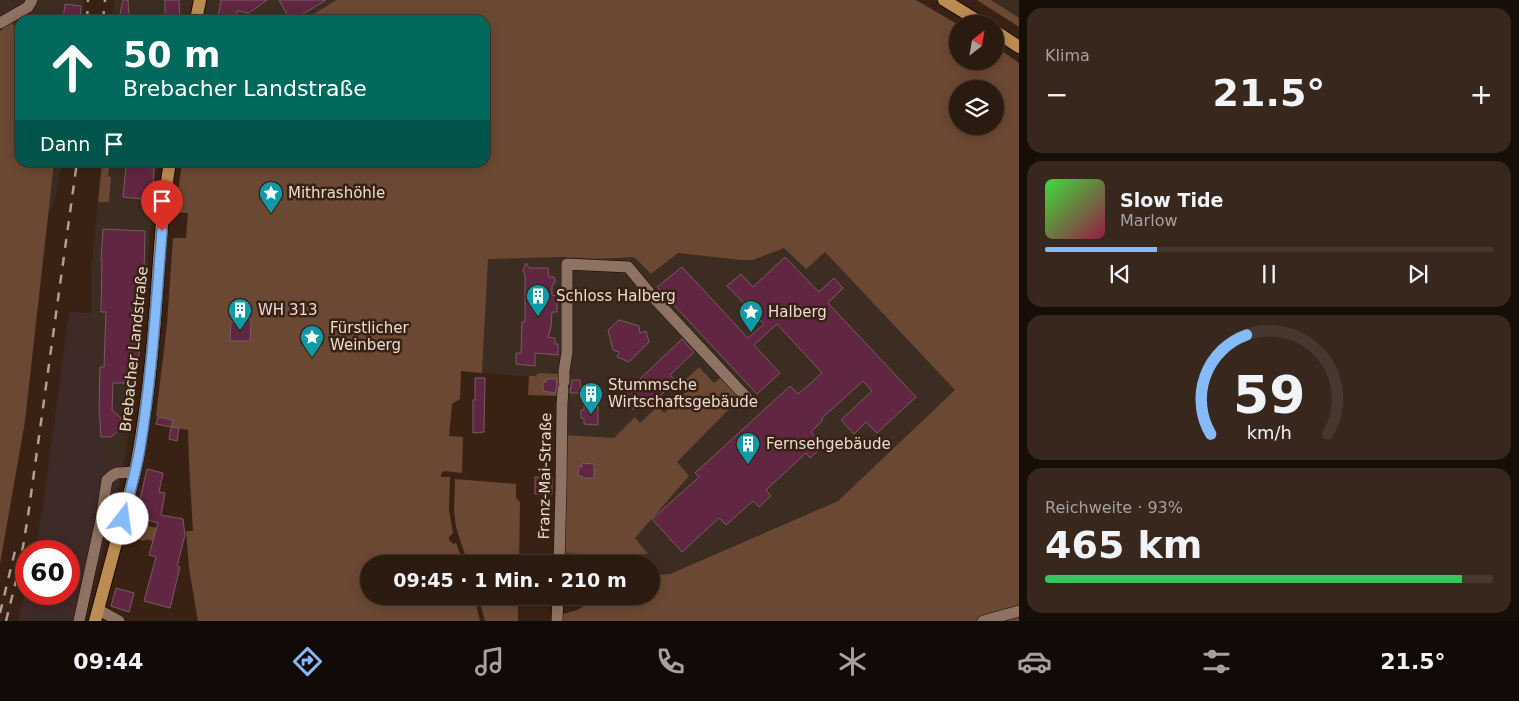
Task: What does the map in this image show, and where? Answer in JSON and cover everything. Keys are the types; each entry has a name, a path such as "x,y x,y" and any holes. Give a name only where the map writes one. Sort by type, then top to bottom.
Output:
{"main road":[{"path":"197,15 200,0"},
{"path":"944,0 959,4 972,15"},
{"path":"1004,37 1019,47"},
{"name":"Brebacher Landstraße","path":"97,616 140,448 153,346 169,167"}],"street":[{"path":"0,23 28,7 32,0"},
{"name":"Franz-Mai-Straße","path":"559,555 561,426 567,352 567,264 628,267 654,298 747,398"},
{"path":"79,621 107,480 117,473 135,472"},
{"path":"557,621 558,605"},
{"path":"983,621 1019,611"},
{"path":"97,616 119,621"}],"shaded area":[{"path":"0,0 84,0 83,15 15,15 15,63 0,34"},
{"path":"114,0 336,0 312,15 112,15"},
{"path":"336,0 916,0 949,19 949,70 1004,70 1004,52 1019,63 1019,621 563,621 563,614 585,605 660,605 660,575 670,574 838,501 955,390 825,252 806,269 784,248 753,260 678,253 651,274 634,257 598,259 562,257 488,259 482,373 461,371 460,399 452,404 449,436 463,437 462,473 444,471 441,474 441,477 450,477 449,510 453,533 449,540 453,544 456,543 461,555 360,555 360,605 476,605 480,621 198,621 189,568 186,531 193,531 188,430 171,427 173,420 156,416 167,324 173,238 186,238 188,213 175,212 181,167 490,167 490,15 312,15"},
{"path":"977,0 1019,0 1019,27 1004,17 1004,15 1001,15"},
{"path":"977,0 991,0 1019,18 1019,27 1004,17 1004,15 1000,15"},
{"path":"12,20 15,30 15,167 54,167 25,421 0,564 0,31 3,25"},
{"path":"46,167 61,167 54,202 46,221"},
{"path":"102,167 157,167 138,374 124,464 103,463 94,363 91,271"},
{"path":"102,167 109,167 108,176 111,177 109,202 98,202"},
{"path":"784,248 825,252 956,390 838,501 670,574 660,575 660,555 564,553 562,374 539,373 535,377 482,373 488,258 562,257 598,259 634,257 651,274 677,253 753,260"},
{"path":"69,312 91,313 103,463 124,464 84,621 18,621 22,605 80,605 80,540 37,540"},
{"path":"699,367 714,383 720,378 740,398 677,462 689,476 635,538 648,554 597,555 564,553 564,435 614,438 635,417 640,423 658,406 664,413 686,392 680,385"},
{"path":"539,373 562,374 557,396 528,395 529,376 535,376"},
{"path":"455,479 516,484 516,498 520,502 519,555 465,555 456,527 454,510"},
{"path":"132,522 157,528 153,541 134,539 133,536 129,535"},
{"path":"481,605 518,605 518,621 485,621"}],"building":[{"path":"123,0 128,0 129,15 120,15"},
{"path":"165,0 179,0 180,15 165,15"},
{"path":"221,0 267,0 249,13 237,11 236,15 218,15"},
{"path":"279,0 326,0 301,15 287,15"},
{"path":"65,4 81,6 80,15 64,15"},
{"path":"126,167 154,168 152,200 123,197"},
{"path":"103,229 145,231 143,314 136,383 113,383 112,410 121,418 121,429 111,437 101,437 99,409 100,367 104,367 106,312 101,312"},
{"path":"785,257 819,292 834,278 843,288 828,303 916,397 877,433 866,422 854,434 841,420 872,391 863,381 821,419 823,420 811,432 824,445 810,458 806,453 766,490 771,496 759,507 753,501 726,525 719,518 682,552 652,519 699,477 695,473 790,386 798,394 822,373 777,324 754,345 780,373 757,394 657,287 682,267 748,338 764,324 727,286 741,274 753,287"},
{"name":"Schloss Halberg","path":"526,263 529,268 548,268 549,277 554,277 555,280 555,283 552,285 552,295 557,296 557,312 552,312 548,337 555,338 555,344 558,344 558,355 535,353 535,366 516,364 516,353 521,353 522,322 525,322 525,275 523,271"},
{"name":"WH 313","path":"246,316 251,320 250,341 230,341 231,322 238,322"},
{"path":"619,320 639,326 640,333 646,331 649,342 629,362 617,357 619,352 613,350 608,330"},
{"path":"682,339 694,352 670,375 676,381 649,406 643,400 633,410 621,397"},
{"path":"475,378 485,378 484,432 473,433 473,400 475,400"},
{"path":"546,379 556,379 555,393 543,391 543,382 546,382"},
{"path":"572,380 580,380 581,393 570,393"},
{"name":"Stummsche Wirtschaftsgebäude","path":"584,405 598,406 598,425 584,424 584,418 581,418 581,410 584,410"},
{"path":"158,417 173,420 171,427 156,424"},
{"path":"171,427 179,428 177,441 169,439"},
{"path":"582,463 594,464 594,478 578,476 579,467 582,467"},
{"path":"147,469 163,473 159,492 165,493 161,515 183,519 185,535 177,566 180,567 170,608 144,601 156,557 149,555 158,523 136,517"},
{"path":"535,477 552,477 552,494 535,494"},
{"path":"116,588 134,593 129,612 111,606"}],"railway":[{"path":"87,15 88,0"},
{"path":"104,15 105,0"},
{"path":"6,621 20,565 28,516 76,167"},
{"path":"0,613 15,551"}],"place":[{"name":"Mithrashöhle","path":"271,214"},
{"name":"Schloss Halberg","path":"538,317"},
{"name":"WH 313","path":"240,331"},
{"name":"Halberg","path":"751,333"},
{"name":"Fürstlicher Weinberg","path":"312,358"},
{"name":"Stummsche Wirtschaftsgebäude","path":"591,415"},
{"name":"Fernsehgebäude","path":"748,465"}],"route":[{"path":"123,519 142,436 153,346 162,231"}]}
